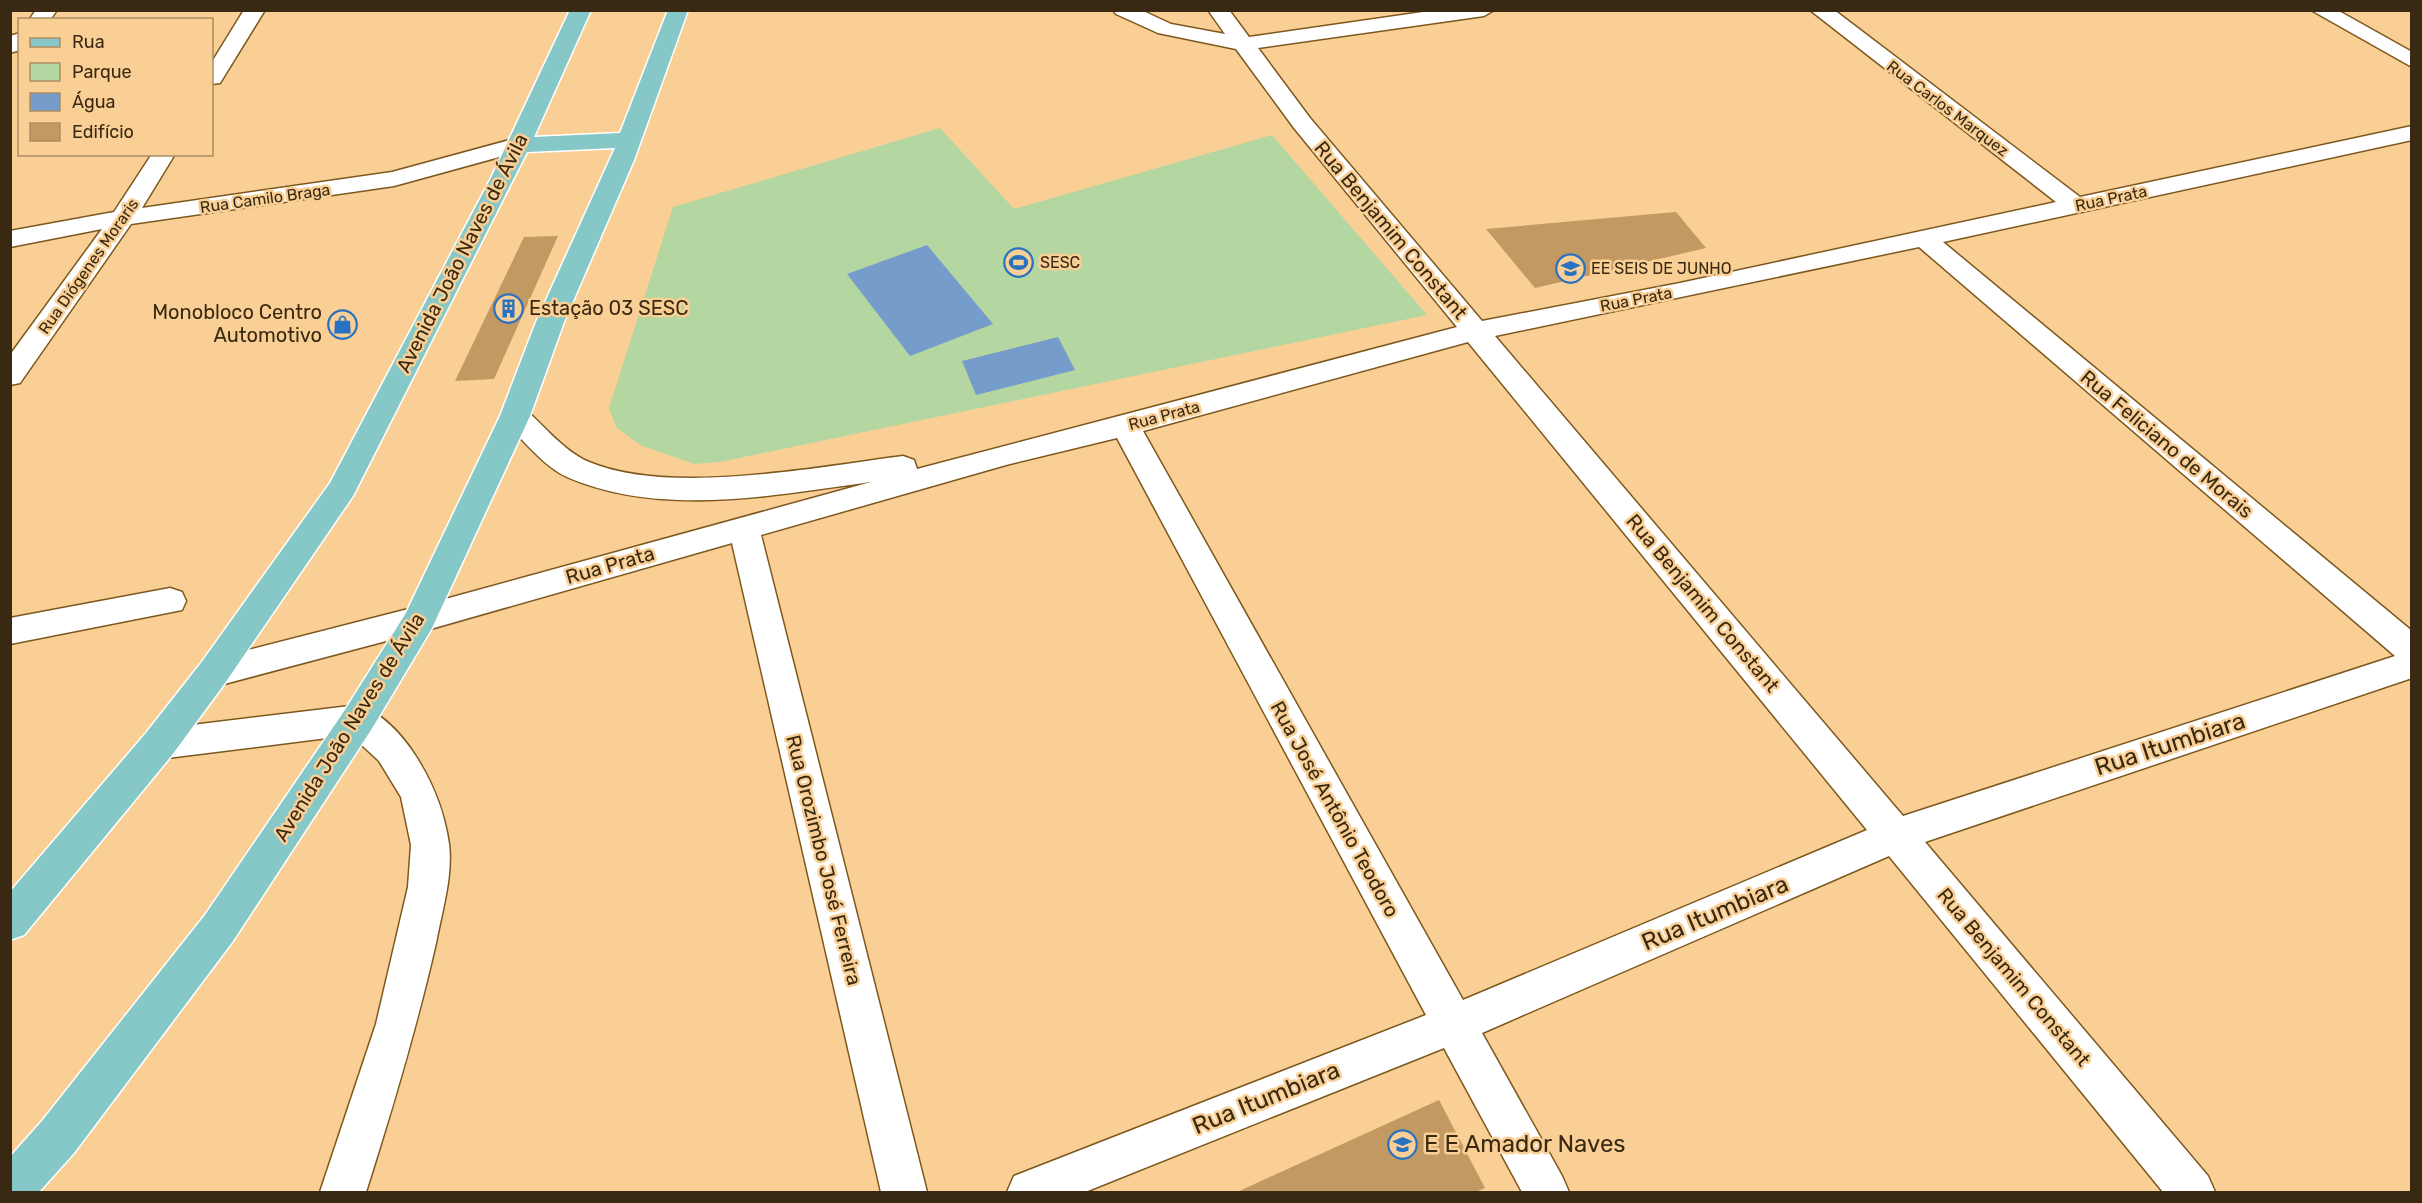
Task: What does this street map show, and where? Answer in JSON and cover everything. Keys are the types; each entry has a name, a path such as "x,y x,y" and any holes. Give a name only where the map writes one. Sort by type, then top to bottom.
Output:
{"main road":[{"name":"Avenida João Naves de Ávila","path":"10,922 159,744 213,673 342,488 503,178 581,10"},
{"name":"Avenida João Naves de Ávila","path":"10,1191 58,1137 219,928 358,720 420,619 515,416 550,322 629,140 678,10"},
{"path":"517,145 629,140"}],"street":[{"path":"213,76 255,10"},
{"path":"1124,10 1187,35 1244,44 1484,10"},
{"name":"Rua Benjamim Constant","path":"1218,10 1302,123 2192,1192"},
{"name":"Rua Carlos Marquez","path":"1820,10 2076,206"},
{"path":"2321,10 2412,61"},
{"name":"Rua Prata","path":"213,673 420,619 1006,455 1125,426 1476,330 1680,291 2412,133"},
{"name":"Rua Camilo Braga","path":"10,238 123,218 394,179 517,145"},
{"name":"Rua Diógenes Moraris","path":"10,376 123,218 163,156"},
{"name":"Rua Feliciano de Morais","path":"1922,237 2412,651"},
{"name":"Rua Prata","path":"515,416 576,468 635,486 732,487 1006,455"},
{"name":"Rua José Antônio Teodoro","path":"1125,426 1546,1192"},
{"name":"Rua Orozimbo José Ferreira","path":"744,528 904,1192"},
{"path":"10,632 170,601"},
{"name":"Rua Itumbiara","path":"1030,1192 1454,1024 1897,835 2412,664"},
{"path":"159,744 358,720 392,750 418,794 430,845 428,887 397,1024 343,1192"}],"green space":[{"name":"SESC","path":"940,128 1014,209 1272,135 1427,315 720,462 694,464 640,445 616,427 609,408 673,207"}],"water":[{"path":"927,245 993,324 910,356 847,274"},
{"path":"1058,337 1075,370 976,395 962,361"}],"building":[{"name":"EE SEIS DE JUNHO","path":"1676,212 1706,248 1535,288 1486,229"},
{"name":"Estação 03 SESC","path":"558,236 494,379 455,381 524,237"},
{"name":"E E Amador Naves","path":"1439,1100 1485,1188 1475,1192 1237,1192"}],"place":[{"name":"SESC","path":"1019,262"},
{"name":"EE SEIS DE JUNHO","path":"1570,268"},
{"name":"Estação 03 SESC","path":"508,308"},
{"name":"Monobloco Centro Automotivo","path":"343,324"},
{"name":"E E Amador Naves","path":"1403,1144"}]}
